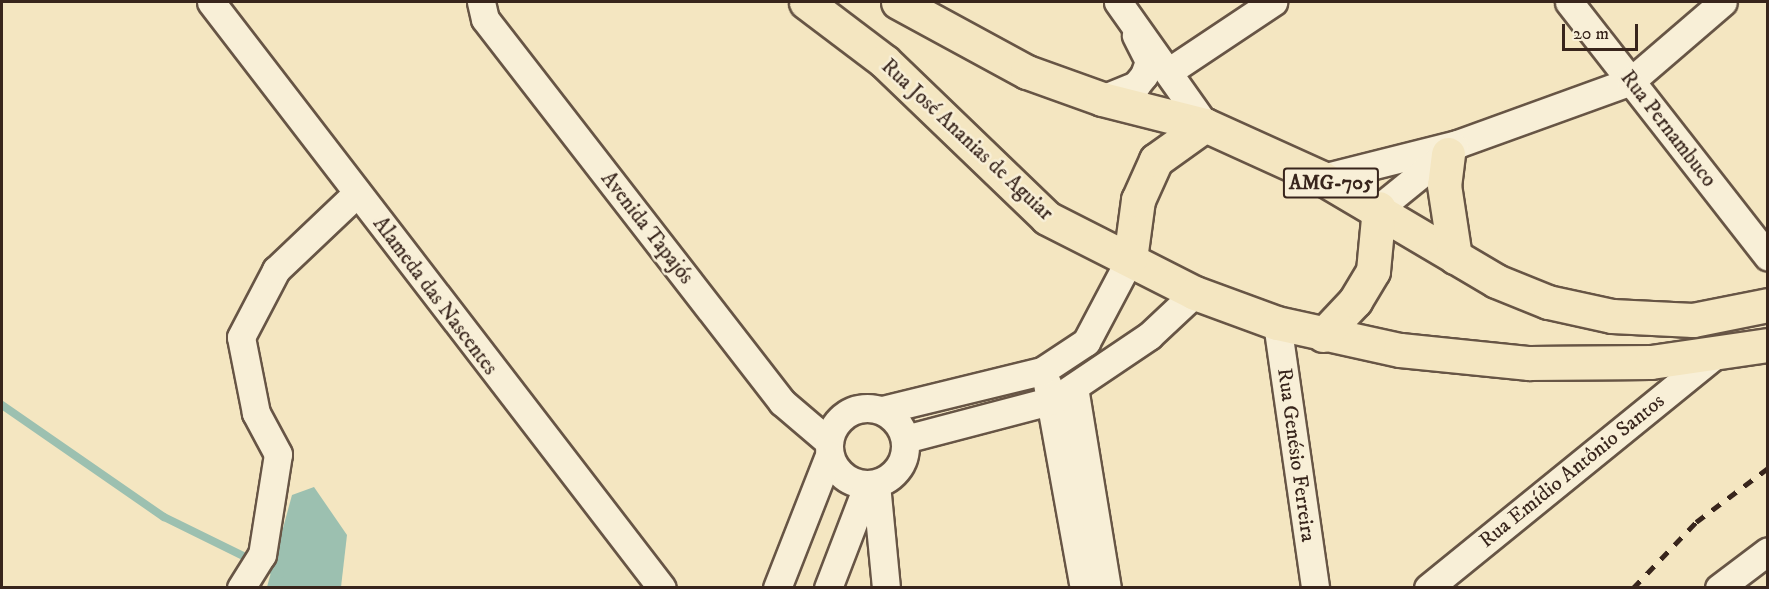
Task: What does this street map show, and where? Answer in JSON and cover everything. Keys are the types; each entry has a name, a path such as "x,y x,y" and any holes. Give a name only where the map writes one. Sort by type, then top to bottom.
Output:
{"main road":[{"name":"Rua José Ananias de Aguiar","path":"806,2 884,61 1047,218 1195,292 1277,323 1323,335 1400,350 1530,363 1651,362 1715,355 1767,345"},
{"name":"AMG-705","path":"898,2 1027,72 1102,99 1205,125 1322,178 1378,208 1455,257 1548,302 1612,316 1693,320 1767,305"},
{"path":"1130,259 1138,200 1156,160 1205,125"},
{"path":"1452,149 1444,185 1455,257"},
{"path":"1323,335 1355,301 1373,271 1378,208"}],"street":[{"name":"Alameda das Nascentes","path":"211,2 662,588"},
{"name":"Avenida Tapajós","path":"481,2 485,19 775,393 829,448"},
{"path":"1171,70 1273,2"},
{"name":"Rua Pernambuco","path":"1569,2 1767,257"},
{"path":"1322,178 1452,149 1631,81 1723,2"},
{"path":"1102,99 1136,85 1149,61 1121,7"},
{"path":"1121,7 1171,70 1205,125"},
{"path":"1378,208 1452,149"},
{"path":"250,573 278,453 256,412 241,337 276,270 357,193"},
{"path":"777,588 829,448 848,412 882,410 1042,371 1086,342 1130,259"},
{"path":"905,439 1064,393 1149,336 1195,292"},
{"name":"Rua Genésio Ferreira","path":"1277,323 1315,588"},
{"name":"Rua Emídio Antônio Santos","path":"1428,588 1715,355"},
{"path":"1042,371 1064,393 1107,588"},
{"path":"1064,393 1084,588"},
{"path":"828,588 872,484 899,467 905,439 901,427 882,410"},
{"path":"829,448 844,477 872,484"},
{"path":"872,484 886,588"},
{"path":"1719,588 1767,551"}],"shaded area":[{"path":"314,487 347,535 341,587 267,587 292,495"}],"waterway":[{"path":"2,405 164,517 280,574"}],"railway":[{"path":"1633,588 1696,522 1768,468"}]}
